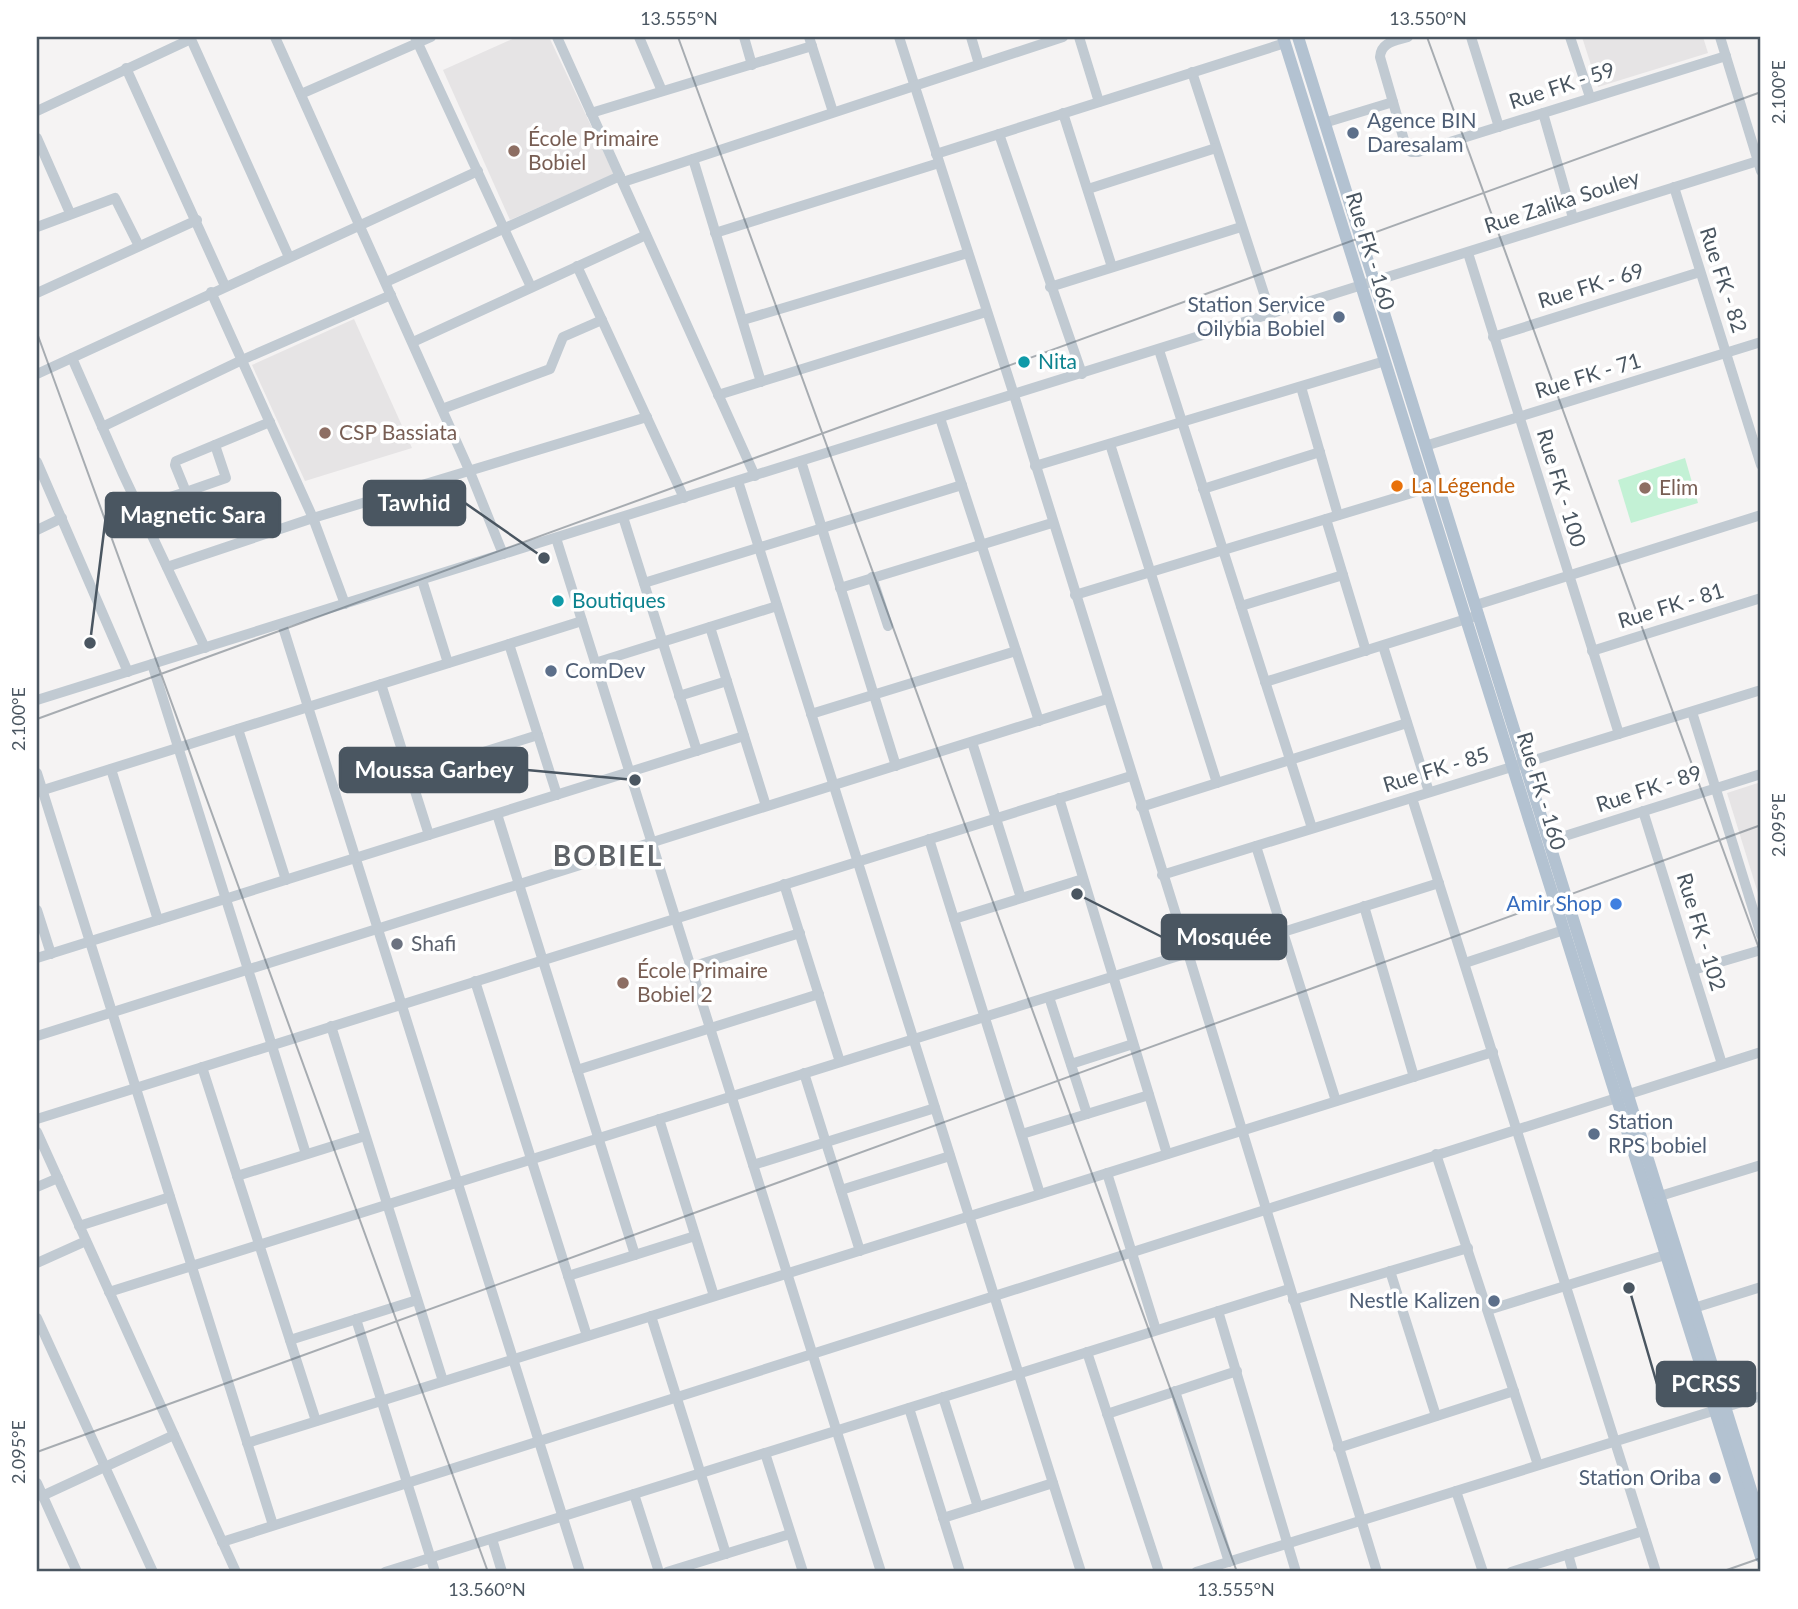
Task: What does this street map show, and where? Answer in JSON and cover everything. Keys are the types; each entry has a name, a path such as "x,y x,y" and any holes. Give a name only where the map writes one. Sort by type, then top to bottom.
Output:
{"main road":[{"name":"Rue FK - 160","path":"1298,37 1368,284 1385,361 1425,489 1474,613"},
{"name":"Rue FK - 160","path":"1284,40 1425,446 1519,765 1564,930 1660,1196 1694,1308 1761,1557"},
{"name":"Rue FK - 160","path":"1519,765 1549,841 1665,1255 1719,1408 1759,1508 1761,1522"}],"street":[{"path":"275,37 470,472 503,554"},
{"path":"301,94 416,40 431,37"},
{"path":"557,37 755,476"},
{"path":"639,37 662,91"},
{"path":"744,37 752,65"},
{"path":"899,37 1188,953 1377,1572"},
{"path":"971,37 979,64"},
{"path":"386,282 621,179 693,159 1063,37"},
{"path":"1079,37 1099,102"},
{"path":"1324,123 1393,102 1380,50 1385,44 1408,37"},
{"path":"1471,37 1499,127"},
{"path":"1570,37 1590,97"},
{"path":"1720,37 1760,164"},
{"path":"37,111 190,38 289,257"},
{"path":"416,40 531,287"},
{"path":"715,233 938,158 999,134 1284,40"},
{"path":"592,113 752,65 810,41 833,113"},
{"name":"Rue FK - 59","path":"1393,102 1406,147 1411,152 1418,152 1726,56"},
{"path":"127,68 225,285"},
{"path":"1192,72 1271,315"},
{"path":"1063,113 1112,267"},
{"path":"1543,113 1573,218"},
{"path":"999,134 1082,374"},
{"path":"37,138 70,214"},
{"path":"1088,189 1216,148"},
{"path":"693,159 761,382"},
{"name":"Rue Zalika Souley","path":"37,700 1271,315 1573,218 1760,164"},
{"path":"37,374 225,285 478,171"},
{"name":"Rue FK - 82","path":"1674,187 1761,465"},
{"path":"37,227 115,198 139,246"},
{"path":"37,292 197,220"},
{"path":"1050,287 1241,227"},
{"path":"412,342 646,235"},
{"path":"743,320 968,253"},
{"name":"Rue FK - 100","path":"1468,253 1619,734"},
{"path":"577,266 684,498"},
{"name":"Rue FK - 69","path":"1493,337 1700,272"},
{"path":"211,292 313,518 345,604"},
{"path":"102,427 242,360 391,295"},
{"path":"718,395 986,312"},
{"path":"442,409 550,369 563,337 602,320"},
{"name":"Rue FK - 71","path":"1425,446 1761,342"},
{"path":"1158,350 1312,828"},
{"path":"72,358 138,508 205,648"},
{"path":"1035,466 1385,361"},
{"path":"1301,387 1338,515"},
{"path":"167,567 313,518 647,417"},
{"path":"940,418 1039,721"},
{"path":"186,492 175,463 270,422"},
{"path":"1110,444 1217,783"},
{"path":"138,508 226,478 215,445"},
{"path":"1203,489 1320,452"},
{"path":"801,461 896,766"},
{"path":"37,462 128,672"},
{"path":"738,481 1081,1572"},
{"path":"644,583 962,485"},
{"path":"1075,595 1425,489"},
{"path":"1265,682 1383,646 1568,576 1761,515"},
{"path":"623,517 697,751"},
{"path":"37,530 62,518"},
{"path":"1326,519 1366,651"},
{"path":"840,588 1052,523"},
{"path":"556,538 881,1572"},
{"path":"1241,606 1343,575"},
{"path":"872,577 888,626"},
{"path":"422,580 448,663"},
{"name":"Rue FK - 81","path":"1592,651 1761,598"},
{"path":"595,663 777,606"},
{"path":"39,791 582,621"},
{"path":"282,624 580,1572"},
{"path":"710,627 766,806"},
{"path":"509,644 557,795"},
{"path":"1383,646 1429,792"},
{"path":"811,714 1016,651"},
{"path":"152,664 306,1154"},
{"path":"680,696 727,681"},
{"path":"381,684 429,835"},
{"name":"Rue FK - 85","path":"1162,874 1761,690"},
{"path":"37,1036 1107,699"},
{"path":"1692,712 1761,936"},
{"path":"1140,807 1408,723"},
{"path":"238,729 286,880"},
{"path":"410,775 538,735"},
{"path":"37,958 744,736"},
{"path":"972,742 1021,898"},
{"path":"111,769 158,920"},
{"path":"37,773 39,791 90,942 273,1525"},
{"name":"Rue FK - 89","path":"1549,841 1761,774"},
{"path":"37,1119 1131,776"},
{"path":"1059,798 1167,1154"},
{"path":"1412,798 1656,1572"},
{"name":"Rue FK - 102","path":"1643,811 1722,1064"},
{"path":"497,814 635,1255"},
{"path":"929,839 1040,1194"},
{"path":"1256,846 1336,1101"},
{"path":"954,919 1083,879"},
{"path":"1283,932 1440,883"},
{"path":"784,884 840,1062"},
{"path":"1364,906 1414,1077"},
{"path":"37,910 51,954"},
{"path":"1465,963 1564,930"},
{"path":"691,967 800,933"},
{"path":"1693,970 1761,950"},
{"path":"109,1292 1188,953"},
{"path":"475,981 587,1336"},
{"path":"577,1070 819,994"},
{"path":"1049,997 1087,1114"},
{"path":"331,1026 443,1381"},
{"path":"1071,1064 1133,1044"},
{"path":"247,1443 1493,1052"},
{"path":"222,1542 1761,1052"},
{"path":"202,1067 316,1421"},
{"path":"804,1073 860,1251"},
{"path":"1021,1134 1149,1095"},
{"path":"753,1165 935,1108"},
{"path":"659,1119 714,1296"},
{"path":"37,1132 236,1572"},
{"path":"237,1176 365,1136"},
{"path":"1437,1154 1538,1465"},
{"path":"841,1190 950,1156"},
{"path":"1660,1196 1761,1164"},
{"path":"1107,1173 1156,1330"},
{"path":"37,1187 58,1178"},
{"path":"79,1226 170,1197"},
{"path":"568,1276 695,1236"},
{"path":"37,1263 86,1241"},
{"path":"1293,1300 1468,1248"},
{"path":"1488,1310 1665,1255"},
{"path":"1390,1271 1436,1416"},
{"path":"1694,1308 1761,1287"},
{"path":"385,1572 1289,1289"},
{"path":"290,1340 417,1300"},
{"path":"1218,1311 1297,1572"},
{"path":"651,1316 726,1554"},
{"path":"37,1318 153,1572"},
{"path":"356,1319 435,1572"},
{"path":"1087,1352 1159,1572"},
{"path":"1107,1414 1237,1371"},
{"path":"1175,1391 1229,1562"},
{"path":"1338,1448 1514,1391"},
{"path":"1196,1572 1761,1396"},
{"path":"943,1397 978,1507"},
{"path":"909,1408 960,1572"},
{"path":"40,1495 174,1435"},
{"path":"765,1453 803,1572"},
{"path":"37,1483 75,1572"},
{"path":"943,1518 1053,1483"},
{"path":"1456,1491 1483,1572"},
{"path":"634,1494 659,1572"},
{"path":"1511,1572 1643,1531"},
{"path":"667,1572 790,1534"},
{"path":"492,1539 502,1572"},
{"path":"1568,1555 1573,1572"}],"shaded area":[{"path":"517,37 549,37 614,174 510,220 443,70"},
{"path":"1582,37 1703,37 1708,53 1598,87"},
{"path":"354,319 412,448 305,481 252,365"},
{"path":"1761,782 1761,903 1727,793"}],"green space":[{"path":"1685,458 1698,503 1631,523 1618,480"}],"place":[{"name":"Agence BIN Daresalam","path":"1353,133"},
{"name":"École Primaire Bobiel","path":"514,151"},
{"name":"Station Service Oilybia Bobiel","path":"1339,317"},
{"name":"Nita","path":"1024,362"},
{"name":"CSP Bassiata","path":"325,433"},
{"name":"La Légende","path":"1397,486"},
{"name":"Elim","path":"1645,488"},
{"name":"Tawhid","path":"544,558"},
{"name":"Boutiques","path":"558,601"},
{"name":"Magnetic Sara","path":"90,643"},
{"name":"ComDev","path":"551,671"},
{"name":"Moussa Garbey","path":"635,780"},
{"name":"Mosquée","path":"1077,894"},
{"name":"Amir Shop","path":"1616,904"},
{"name":"Shafi","path":"397,944"},
{"name":"École Primaire Bobiel 2","path":"623,983"},
{"name":"Station RPS bobiel","path":"1594,1134"},
{"name":"PCRSS","path":"1629,1288"},
{"name":"Nestle Kalizen","path":"1494,1301"},
{"name":"Station Oriba","path":"1715,1478"}],"district":[{"name":"BOBIEL","path":"608,856"}]}
